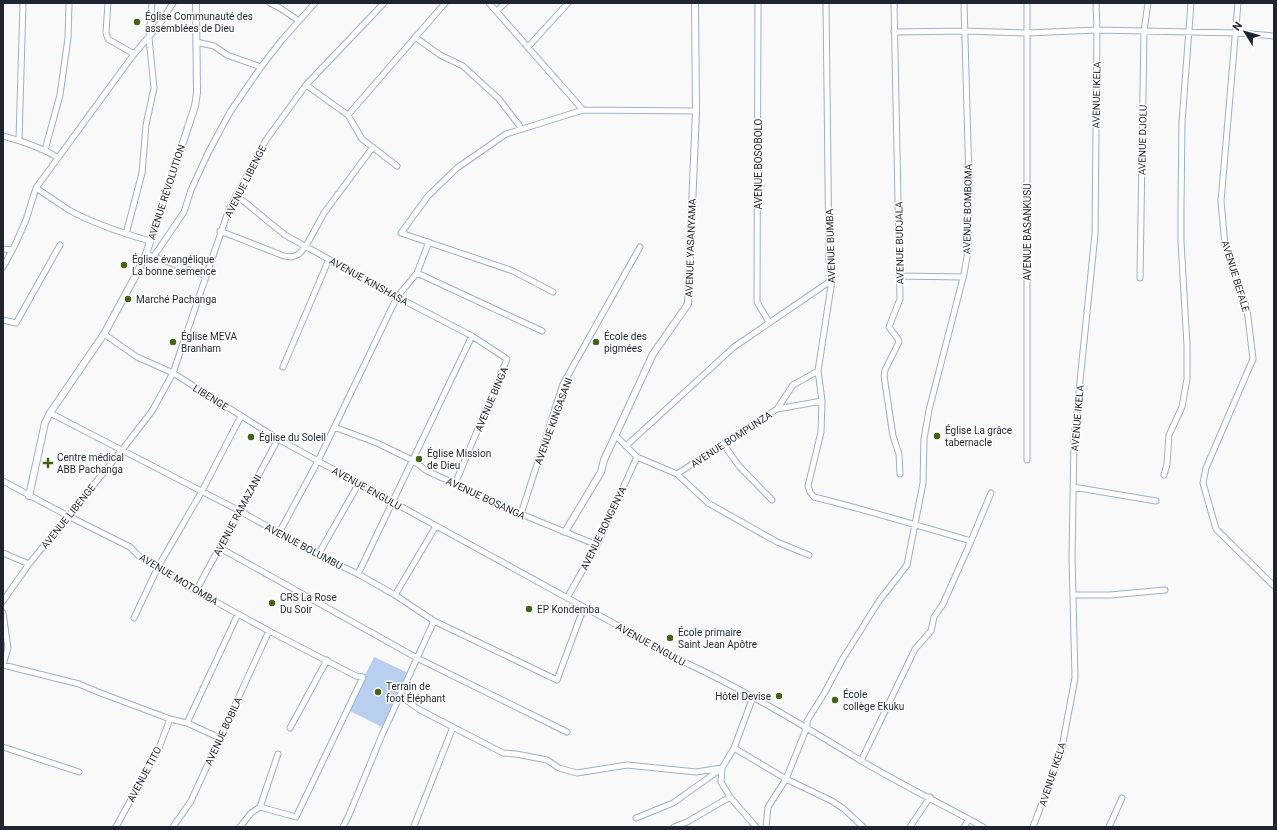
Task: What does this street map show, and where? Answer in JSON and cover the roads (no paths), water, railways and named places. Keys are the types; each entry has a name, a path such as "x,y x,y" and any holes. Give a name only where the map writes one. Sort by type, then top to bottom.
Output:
{"street":[{"path":"20,140 23,3"},
{"path":"45,150 60,95 68,38 69,3"},
{"path":"108,3 106,33 108,39 134,54"},
{"path":"126,234 142,173 146,125 154,88 149,38 152,3"},
{"path":"3,267 26,220 36,188 134,54 149,38 172,3"},
{"name":"AVENUE RÉVOLUTION","path":"29,496 45,423 50,413 104,334 127,293 146,254 195,106 197,93 196,3"},
{"path":"270,3 299,21"},
{"path":"154,256 184,212 192,190 219,132 261,67 315,3"},
{"name":"AVENUE LIBENGE","path":"3,601 29,564 152,411 173,373 220,231 236,195 266,140 306,85 384,3"},
{"path":"348,114 445,3"},
{"path":"489,3 583,110"},
{"path":"497,11 505,3"},
{"path":"528,47 568,3"},
{"name":"AVENUE YASANYAMA","path":"565,532 601,472 604,460 615,435 653,354 688,304 696,111 695,3"},
{"name":"AVENUE BOSOBOLO","path":"758,3 756,302 769,322"},
{"name":"AVENUE BUMBA","path":"826,3 829,261 832,280 818,371 822,401 821,432 808,486 814,497 859,508 915,525"},
{"name":"AVENUE BUDJALA","path":"894,3 900,299 889,324 899,342 884,376 893,436 899,454 900,474"},
{"name":"AVENUE BOMBOMA","path":"766,827 768,807 786,779 807,727 807,721 879,601 907,565 922,483 924,439 929,410 963,277 968,251 969,181 964,3"},
{"name":"AVENUE BASANKUSU","path":"1027,3 1027,460"},
{"name":"AVENUE IKELA","path":"1034,827 1061,754 1074,678 1074,440 1095,234 1096,3"},
{"name":"AVENUE DJOLU","path":"1140,278 1144,31 1148,3"},
{"path":"1164,475 1167,464 1169,435 1182,407 1187,379 1187,345 1181,235 1182,122 1191,3"},
{"name":"AVENUE BEFALE","path":"1238,3 1237,33 1221,201 1225,246 1248,309 1253,359 1206,468 1203,483 1216,529 1274,586"},
{"path":"894,32 965,31 1027,33 1097,30 1237,33 1274,36"},
{"path":"416,37 440,55 463,66 499,99 522,129"},
{"path":"196,42 214,46 227,55 261,67"},
{"path":"306,85 348,114 362,138 397,166"},
{"path":"554,292 513,271 401,233 428,196 457,168 506,134 583,110 696,111"},
{"path":"3,136 20,140 45,150 57,158"},
{"path":"220,231 284,256 292,257 299,254 306,246 324,213 373,147"},
{"path":"36,188 84,218 126,234 150,241"},
{"name":"AVENUE KINSHASA","path":"236,195 285,235 397,297 472,336 508,359"},
{"path":"279,532 318,460 397,297 417,272 429,242"},
{"path":"3,320 16,323 60,245"},
{"name":"AVENUE KINGASANI","path":"521,514 563,384 640,247"},
{"path":"3,249 12,250"},
{"path":"146,254 206,276"},
{"path":"283,367 329,259"},
{"path":"417,272 542,331"},
{"path":"899,276 963,277"},
{"path":"626,446 734,347 832,280"},
{"name":"LIBENGE","path":"104,334 137,357 173,373 278,439 318,460"},
{"path":"358,574 472,336"},
{"name":"AVENUE BINGA","path":"455,484 508,359"},
{"name":"AVENUE BOMPUNZA","path":"677,474 724,445 777,408 793,385 818,371"},
{"path":"777,408 822,401"},
{"name":"AVENUE BOLUMBU","path":"50,413 240,511 318,555 358,574 395,595 434,621 557,680 584,607"},
{"path":"134,618 158,567 202,491 241,416"},
{"name":"AVENUE BOSANGA","path":"334,427 377,443 412,460 427,471 455,484 521,514 597,545"},
{"path":"615,435 637,457 677,474 708,504 777,542 809,555"},
{"name":"AVENUE RAMAZANI","path":"196,591 278,439"},
{"path":"724,445 739,466 772,500"},
{"name":"AVENUE BONGENYA","path":"568,598 597,545 637,457"},
{"name":"AVENUE ENGULU","path":"318,460 684,662 717,677 807,727 861,761 983,827"},
{"name":"AVENUE MOTOMBA","path":"3,481 29,496 130,547 139,556 196,591 269,631 356,676 363,677 296,817 260,807"},
{"path":"318,555 359,483"},
{"path":"1073,487 1156,501"},
{"path":"861,761 915,649 931,631 934,617 943,604 991,493"},
{"path":"915,525 971,541"},
{"path":"395,595 436,526"},
{"path":"220,548 417,658 567,732"},
{"path":"3,553 29,564"},
{"path":"1073,595 1110,595 1165,590"},
{"path":"3,613 8,648 3,665 79,684 170,719 187,723 220,738"},
{"path":"187,723 238,614"},
{"path":"343,827 350,815 382,735 434,621"},
{"name":"AVENUE BOBILA","path":"173,827 191,800 269,631"},
{"path":"290,728 327,660"},
{"path":"400,696 420,710 503,753 547,760 559,768 576,773 627,765 696,772 722,768"},
{"path":"636,818 673,803 722,768 734,748 753,697"},
{"name":"AVENUE TITO","path":"116,827 159,748 170,719"},
{"path":"414,826 453,727"},
{"path":"3,747 79,772"},
{"path":"734,748 786,779 832,801 844,809 863,827"},
{"path":"240,827 251,813 260,807 278,754"},
{"path":"722,768 722,782 730,797 756,827"},
{"path":"674,827 687,822 730,797"},
{"path":"910,827 930,797"},
{"path":"1108,827 1122,798"},
{"path":"964,827 969,819"}],"place":[{"name":"Église Communauté des assemblées de Dieu","path":"137,22"},
{"name":"Église évangélique La bonne semence","path":"124,265"},
{"name":"Marché Pachanga","path":"128,299"},
{"name":"Église MEVA Branham","path":"173,342"},
{"name":"École des pigmées","path":"596,342"},
{"name":"Église La grâce tabernacle","path":"937,436"},
{"name":"Église du Soleil","path":"251,437"},
{"name":"Église Mission de Dieu","path":"419,459"},
{"name":"Centre médical ABB Pachanga","path":"48,463"},
{"name":"CRS La Rose Du Soir","path":"272,603"},
{"name":"EP Kondemba","path":"529,609"},
{"name":"École primaire Saint Jean Apôtre","path":"670,638"},
{"name":"Terrain de foot Éléphant","path":"378,692"},
{"name":"Hôtel Devise","path":"779,696"},
{"name":"École collège Ekuku","path":"835,700"}]}
